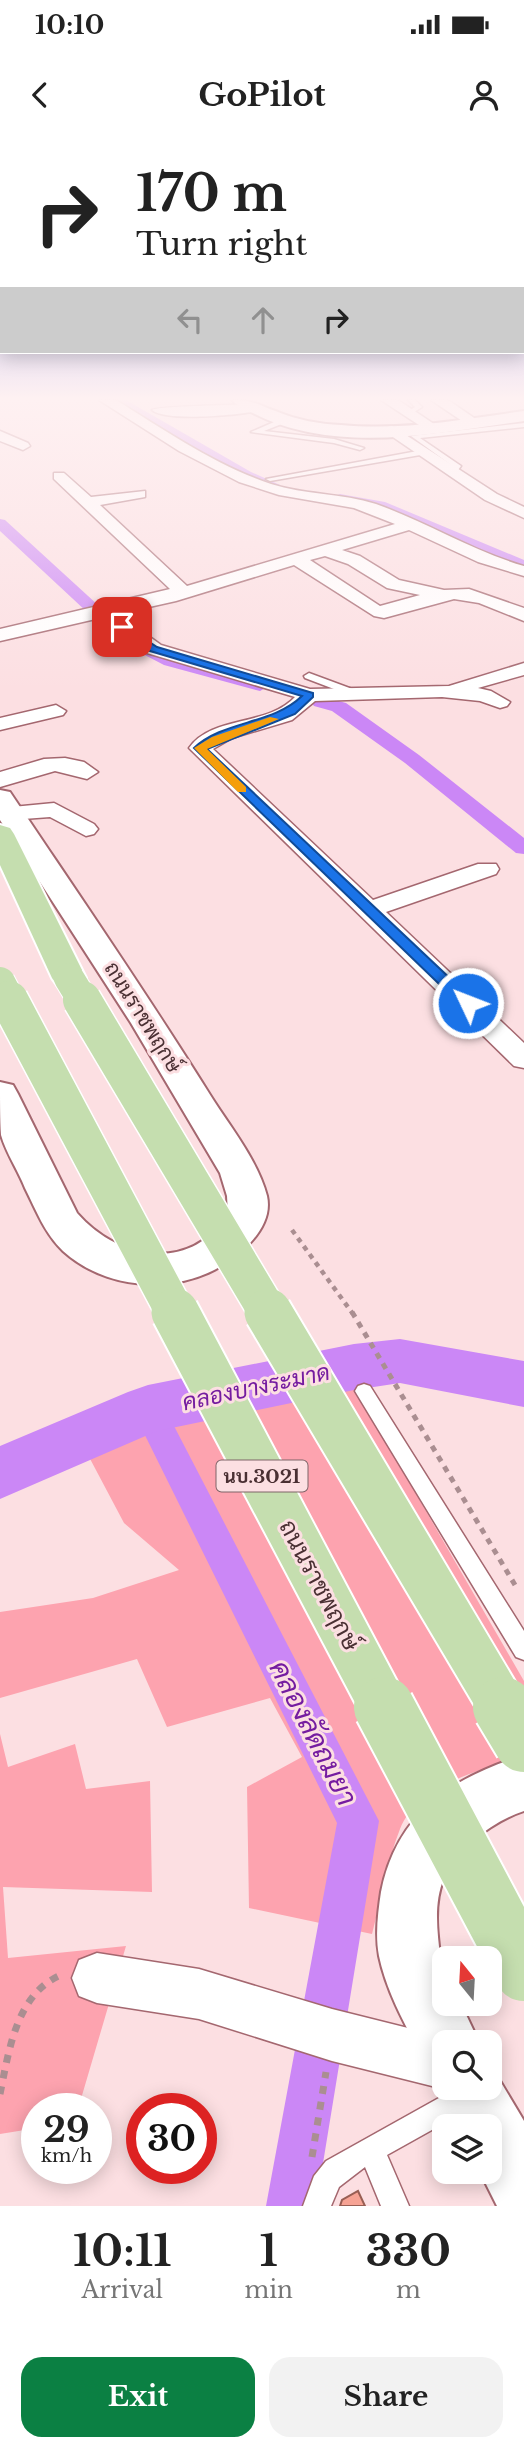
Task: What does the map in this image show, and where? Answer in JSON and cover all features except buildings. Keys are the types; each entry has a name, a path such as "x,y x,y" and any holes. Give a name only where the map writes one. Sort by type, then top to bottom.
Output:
{"main road":[{"name":"ถนนราชพฤกษ์","path":"2,806 63,967 524,1742"},
{"name":"ถนนราชพฤกษ์","path":"0,1094 61,1222 72,1239 88,1252 111,1263 137,1269 174,1268 215,1254 247,1219 248,1199 239,1173 148,1023 2,806"},
{"path":"0,880 63,967"},
{"name":"ถนนราชพฤกษ์","path":"0,982 524,1971"},
{"path":"440,2030 421,1990 409,1952 413,1881 425,1849 463,1813 499,1790 524,1783"},
{"path":"475,2100 524,2188"}],"street":[{"path":"82,496 177,584 180,591 170,597"},
{"path":"89,502 124,496"},
{"path":"310,496 369,507 477,556 524,571"},
{"path":"489,496 524,513"},
{"path":"332,552 408,525"},
{"path":"0,635 170,597 297,559 367,547 380,552"},
{"path":"332,552 393,584 438,594 465,593 523,612"},
{"path":"297,559 374,610 384,612 438,594"},
{"path":"104,612 139,641 154,649 309,685 359,695 442,691 484,695 500,702"},
{"path":"0,614 20,630"},
{"path":"442,691 524,669"},
{"path":"309,685 291,712 216,739 200,748 524,1059"},
{"path":"0,724 56,711"},
{"path":"2,806 60,762 73,764 87,772"},
{"path":"2,806 54,810 86,829"},
{"path":"370,909 486,869"},
{"path":"97,1978 199,1994 432,2063"}],"lane":[{"path":"364,1391 524,1650"},
{"path":"317,2206 326,2179 338,2167 371,2149 432,2095"},
{"path":"371,2149 395,2206"}],"path":[{"path":"292,1230 396,1378 517,1590"},
{"path":"0,2094 8,2057 30,1996 48,1978 71,1973 97,1978"},
{"path":"310,2167 332,2035"}],"shaded area":[{"path":"348,1376 524,1681 524,1759 490,1767 453,1781 421,1801 409,1814 400,1829 391,1855 372,1934 249,1908 247,1787 302,1757 270,1698 167,1727 137,1659 0,1698 0,1612 93,1598 179,1570 124,1523 88,1455 137,1429"},
{"path":"0,1734 8,1767 75,1744 86,1789 150,1781 152,1892 3,1887 8,1958 126,1946 83,2093 21,2093 21,2131 0,2134"}],"waterway":[{"path":"340,498 380,505 524,566"},
{"path":"0,523 93,609"},
{"path":"122,636 170,662 260,686"},
{"path":"320,702 339,707 412,759 524,848"},
{"name":"คลองบางระมาด","path":"0,1473 148,1409 354,1367 400,1361 524,1384"},
{"name":"คลองลัดถมยา","path":"148,1409 358,1821 291,2206"}],"slow traffic":[{"path":"242,790 202,753 200,748 216,739 274,719"}],"route":[{"path":"122,627 154,649 309,695 303,704 291,712 202,745 202,753 468,1003"}]}
